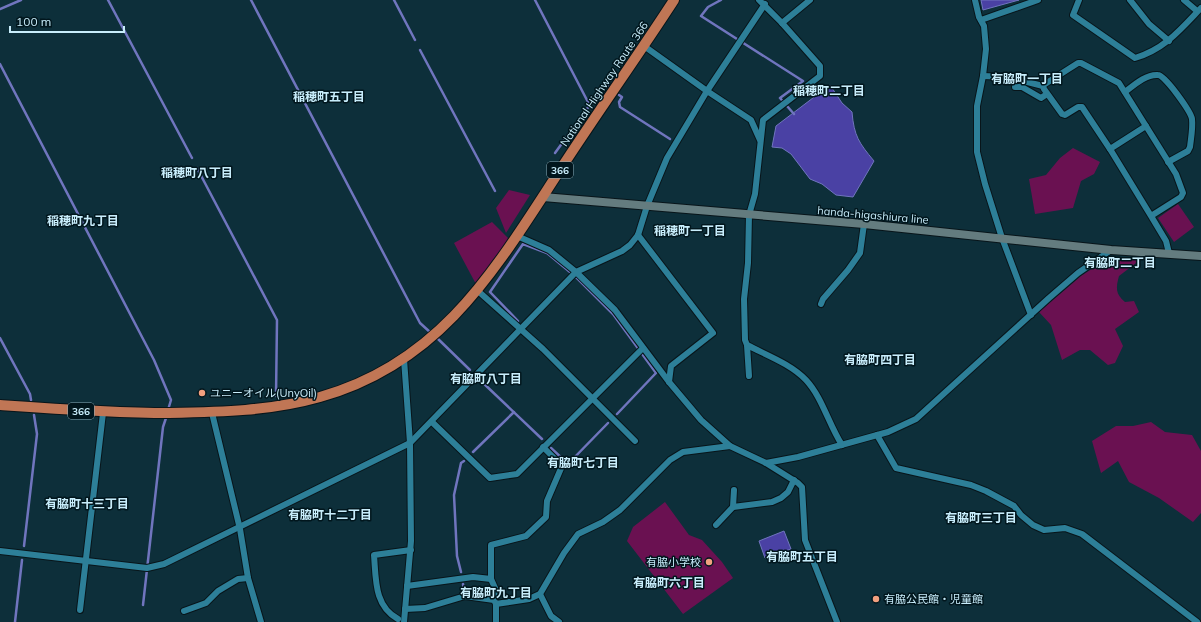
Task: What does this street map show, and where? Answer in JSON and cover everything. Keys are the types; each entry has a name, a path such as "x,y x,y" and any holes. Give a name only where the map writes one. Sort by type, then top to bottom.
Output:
{"highway":[{"name":"National Highway Route 366","path":"0,405 103,412 212,413 258,409 322,396 365,380 404,359 434,336 478,291 517,236 674,0"}],"main road":[{"name":"handa-higashiura line","path":"543,196 864,224 1112,250 1201,256"}],"street":[{"path":"749,376 747,345 744,330 744,299 748,263 749,215 755,194 763,120 820,76 820,66 765,4 759,0"},
{"path":"782,23 810,0"},
{"path":"975,0 984,26 986,49 983,76 977,106 977,152 985,184 1002,238 1031,315"},
{"path":"981,20 1038,0"},
{"path":"1079,0 1073,15 1135,58 1169,41 1199,9 1184,0"},
{"path":"1130,0 1148,24 1169,41"},
{"path":"0,551 147,568 164,564 240,529 410,443 576,272 622,251 638,235 647,206 667,158 707,91 765,4"},
{"path":"644,46 751,120 761,142"},
{"path":"983,76 1007,77 1043,86 1078,63 1081,63 1117,81 1176,174 1183,193 1181,197 1151,216"},
{"path":"1125,92 1144,78 1158,75 1162,76 1176,92 1192,118 1190,147 1188,150 1168,162"},
{"path":"1043,86 1062,114 1065,115 1078,106 1082,107 1110,149 1166,241 1169,253"},
{"path":"1015,87 1022,87 1041,98 1047,94"},
{"path":"1110,149 1146,126"},
{"path":"821,304 823,299 848,270 860,253 864,224"},
{"path":"638,235 713,333 671,366 669,382"},
{"path":"517,236 549,250 576,272 615,310 642,348 701,420 730,446 766,463 794,480 802,487 805,540 837,622"},
{"path":"766,463 798,457 877,435 905,425 916,419 1078,274 1112,250"},
{"path":"478,291 520,329 636,441"},
{"path":"747,345 790,367 806,379 816,393 833,431 842,445"},
{"path":"432,422 490,478 517,474 642,348"},
{"path":"401,621 405,609 411,550 410,443 404,359"},
{"path":"80,610 103,412"},
{"path":"212,413 240,529 248,578 261,622"},
{"path":"877,435 896,468 971,485 1014,506 1021,515 1033,525 1044,530 1065,528 1082,534 1197,622"},
{"path":"405,609 425,608 465,596 495,602 529,599 540,594 564,553 578,534 604,522 620,510 670,460 683,452 730,446"},
{"path":"496,622 495,588 491,579 490,545 526,536 546,518 547,501 562,466 543,447"},
{"path":"716,525 733,507 772,502 781,498 788,492 794,480"},
{"path":"733,507 734,490"},
{"path":"401,621 390,615 378,597 374,555 411,550"},
{"path":"407,586 473,577 491,579"},
{"path":"184,611 206,603 218,591 238,579 248,578"},
{"path":"540,594 551,616 559,622"},
{"path":"391,622 401,621"}],"shaded area":[{"path":"981,0 1019,0 983,10"},
{"path":"830,85 842,103 852,112 854,127 858,139 874,161 853,197 836,195 822,184 810,179 791,154 782,148 772,147 776,126"},
{"path":"1073,148 1100,162 1094,174 1081,181 1073,208 1035,214 1029,179 1046,175 1060,158"},
{"path":"509,190 530,195 506,233 496,208"},
{"path":"1178,204 1194,227 1174,242 1158,218"},
{"path":"492,222 508,238 503,249 477,286 454,243"},
{"path":"1110,257 1140,260 1119,276 1117,284 1119,296 1125,302 1134,301 1139,312 1115,329 1123,346 1115,363 1108,365 1090,350 1080,350 1062,360 1051,325 1039,312 1081,276"},
{"path":"1151,422 1165,432 1192,435 1201,451 1201,513 1193,522 1159,498 1129,482 1118,461 1101,473 1092,441 1116,426 1133,426"},
{"path":"665,502 689,535 702,540 722,562 733,578 683,614 627,541 633,527"},
{"path":"784,531 791,549 765,558 759,541"}],"waterway":[{"path":"0,9 21,0"},
{"path":"108,0 192,158"},
{"path":"251,0 420,323 431,333"},
{"path":"394,0 415,40"},
{"path":"535,0 589,104"},
{"path":"721,0 708,7 701,16 803,81 780,98 794,114"},
{"path":"420,50 495,191"},
{"path":"0,64 154,360 171,400 168,410"},
{"path":"555,153 605,84 608,86"},
{"path":"619,95 622,97 619,102 620,107 670,139"},
{"path":"197,168 277,320 276,396"},
{"path":"518,321 490,292 523,244 547,253 576,277 613,314 656,373 617,414"},
{"path":"435,336 470,370"},
{"path":"0,338 30,394 31,400"},
{"path":"480,380 542,439"},
{"path":"473,452 514,412"},
{"path":"24,546 37,434 34,415"},
{"path":"143,605 163,427 167,415"},
{"path":"551,448 568,464 608,423"},
{"path":"461,572 457,556 454,495 461,463 464,461"},
{"path":"15,622 22,560"},
{"path":"463,584 464,592"}],"place":[{"name":"ユニーオイル(UnyOil)","path":"202,393"},
{"name":"有脇小学校","path":"709,562"},
{"name":"有脇公民館・児童館","path":"876,599"}],"district":[{"name":"有脇町一丁目","path":"1027,78"},
{"name":"稲穂町二丁目","path":"829,90"},
{"name":"稲穂町五丁目","path":"329,96"},
{"name":"稲穂町八丁目","path":"197,172"},
{"name":"稲穂町九丁目","path":"83,220"},
{"name":"稲穂町一丁目","path":"690,230"},
{"name":"有脇町二丁目","path":"1120,262"},
{"name":"有脇町四丁目","path":"880,359"},
{"name":"有脇町八丁目","path":"486,378"},
{"name":"有脇町七丁目","path":"583,462"},
{"name":"有脇町十三丁目","path":"87,503"},
{"name":"有脇町十二丁目","path":"330,514"},
{"name":"有脇町三丁目","path":"981,517"},
{"name":"有脇町五丁目","path":"802,556"},
{"name":"有脇町六丁目","path":"669,582"},
{"name":"有脇町九丁目","path":"496,592"}]}
